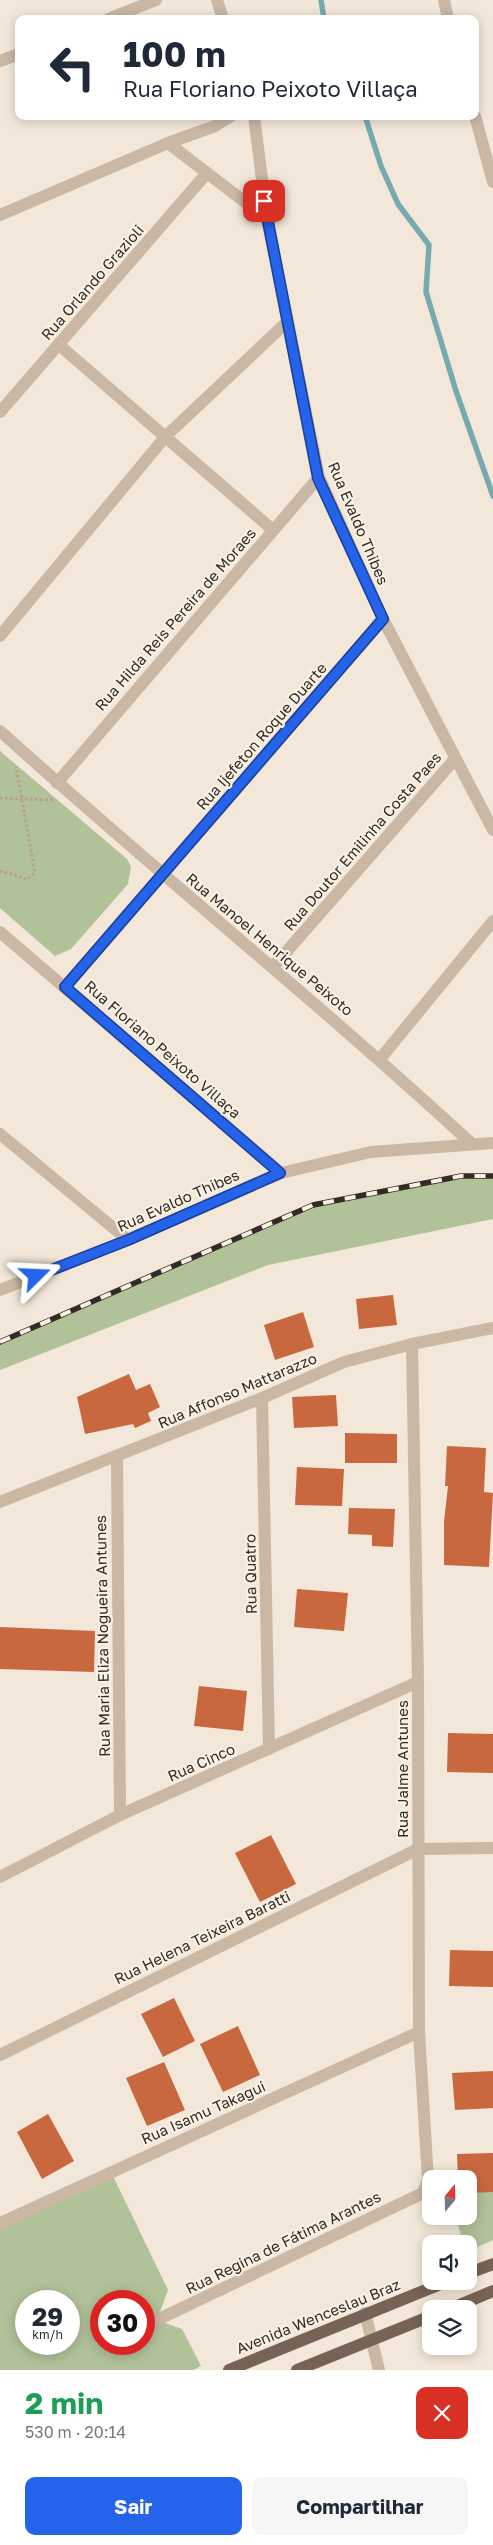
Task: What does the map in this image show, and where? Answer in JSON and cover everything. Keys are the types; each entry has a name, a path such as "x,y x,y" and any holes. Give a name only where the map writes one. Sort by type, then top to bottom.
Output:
{"main road":[{"path":"477,2270 493,2264"},
{"name":"Avenida Wenceslau Braz","path":"229,2370 425,2290"},
{"path":"472,2300 493,2291"},
{"path":"297,2370 422,2320"}],"street":[{"path":"118,15 156,0"},
{"path":"217,0 223,15"},
{"path":"444,0 447,15"},
{"path":"0,61 15,55"},
{"path":"0,215 168,143 216,126 224,120"},
{"name":"Rua Evaldo Thibes","path":"254,120 266,220 318,478 383,619 493,830"},
{"path":"476,120 493,179"},
{"path":"168,143 266,220"},
{"name":"Rua Orlando Grazioli","path":"0,412 207,173"},
{"path":"0,636 166,436 287,322"},
{"path":"59,345 273,530"},
{"name":"Rua Hilda Reis Pereira de Moraes","path":"57,782 318,478"},
{"name":"Rua Ijefeton Roque Duarte","path":"65,987 383,619"},
{"name":"Rua Manoel Henrique Peixoto","path":"0,731 163,874 380,1059 472,1144"},
{"name":"Rua Doutor Emilinha Costa Paes","path":"273,967 455,759"},
{"path":"380,1059 493,920"},
{"name":"Rua Floriano Peixoto Villaça","path":"0,932 280,1173"},
{"path":"0,1134 128,1240"},
{"name":"Rua Evaldo Thibes","path":"0,1290 128,1240 280,1173 371,1152 493,1143"},
{"name":"Rua Affonso Mattarazzo","path":"0,1502 262,1398 344,1362 412,1344 493,1328"},
{"name":"Rua Jaime Antunes","path":"412,1344 418,1682 420,2032 427,2170"},
{"name":"Rua Quatro","path":"262,1398 269,1749"},
{"name":"Rua Maria Eliza Nogueira Antunes","path":"117,1457 120,1815"},
{"name":"Rua Cinco","path":"0,1877 120,1815 418,1682"},
{"path":"418,1849 493,1848"},
{"name":"Rua Helena Teixeira Baratti","path":"0,2055 418,1849"},
{"name":"Rua Isamu Takagui","path":"0,2222 420,2032"},
{"name":"Rua Regina de Fátima Arantes","path":"157,2320 422,2194"},
{"path":"365,2313 370,2340 379,2370"}],"path":[{"path":"0,871 28,879 35,873 12,741"},
{"path":"0,798 79,801"}],"green space":[{"path":"0,751 127,859 131,867 128,884 71,949 55,956 0,908"},
{"path":"461,1176 493,1176 493,1219 268,1265 0,1370 0,1342 313,1205"},
{"path":"111,2172 168,2290 157,2320 182,2329 201,2366 193,2370 0,2370 0,2223"},
{"path":"478,2190 493,2190 493,2240 477,2247 477,2235 461,2235 458,2225 478,2225"}],"building":[{"path":"393,1295 397,1325 359,1329 356,1299"},
{"path":"303,1312 314,1347 275,1360 264,1325"},
{"path":"129,1374 136,1390 150,1384 160,1407 148,1413 151,1421 135,1428 133,1424 85,1434 77,1397"},
{"path":"336,1395 338,1426 294,1428 292,1397"},
{"path":"345,1433 397,1434 397,1463 345,1463"},
{"path":"447,1446 486,1448 484,1492 493,1493 489,1567 444,1565 444,1522 448,1486 445,1486"},
{"path":"297,1467 344,1469 342,1506 295,1505"},
{"path":"349,1508 395,1509 393,1547 372,1546 372,1535 348,1534"},
{"path":"297,1589 348,1593 344,1631 294,1627"},
{"path":"0,1627 95,1631 94,1672 0,1669"},
{"path":"199,1686 247,1691 243,1731 194,1726"},
{"path":"448,1733 493,1734 493,1773 447,1772"},
{"path":"271,1835 296,1884 260,1902 235,1853"},
{"path":"450,1950 493,1951 493,1987 449,1986"},
{"path":"174,1998 195,2041 163,2057 141,2014"},
{"path":"238,2026 260,2075 223,2092 200,2044"},
{"path":"164,2062 185,2110 147,2126 126,2078"},
{"path":"493,2071 493,2108 455,2110 452,2073"},
{"path":"48,2114 74,2161 42,2179 17,2132"},
{"path":"493,2153 493,2192 478,2193 478,2170 458,2170 457,2154"}],"waterway":[{"path":"321,0 323,15"},
{"path":"366,120 381,166 398,204 429,245 426,292 456,391 493,496"}],"railway":[{"path":"0,1342 313,1205 461,1176 493,1176"}],"route":[{"path":"36,1276 128,1240 280,1173 65,987 383,619 318,478 266,220 264,201"}]}
